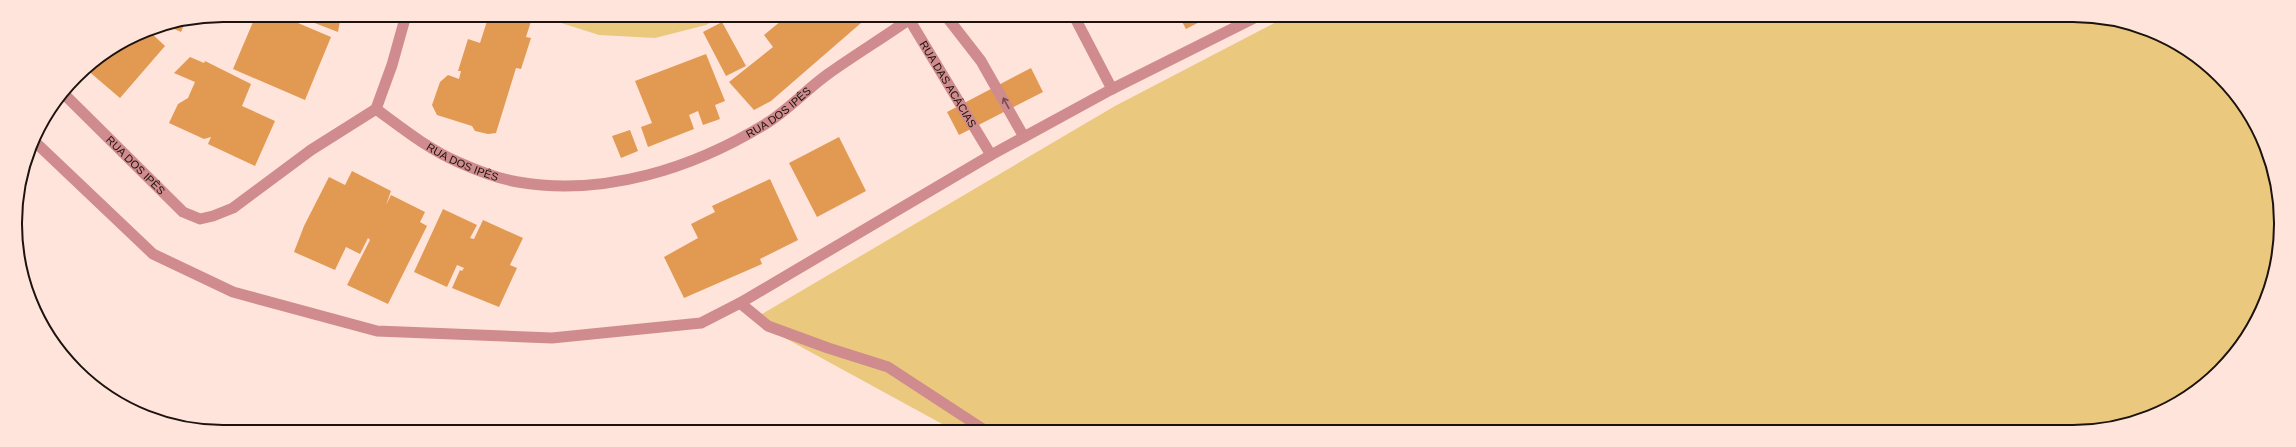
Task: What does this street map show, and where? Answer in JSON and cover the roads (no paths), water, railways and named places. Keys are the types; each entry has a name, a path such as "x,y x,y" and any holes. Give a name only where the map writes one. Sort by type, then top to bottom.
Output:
{"street":[{"path":"376,109 392,65 404,22"},
{"name":"RUA DOS IPÊS","path":"67,97 183,212 200,218 213,216 233,208 311,150 376,109 412,135 456,162 490,174 525,182 559,184 608,182 651,175 710,153 767,123 827,75 904,22"},
{"name":"RUA DAS ACÁCIAS","path":"914,22 991,155"},
{"path":"951,22 981,61 1024,137"},
{"path":"1077,22 1112,89"},
{"path":"38,145 153,254 233,292 377,331 552,338 701,323 740,302 991,155 1112,89 1246,22"},
{"path":"740,302 768,326 828,348 888,366 977,425"}]}
